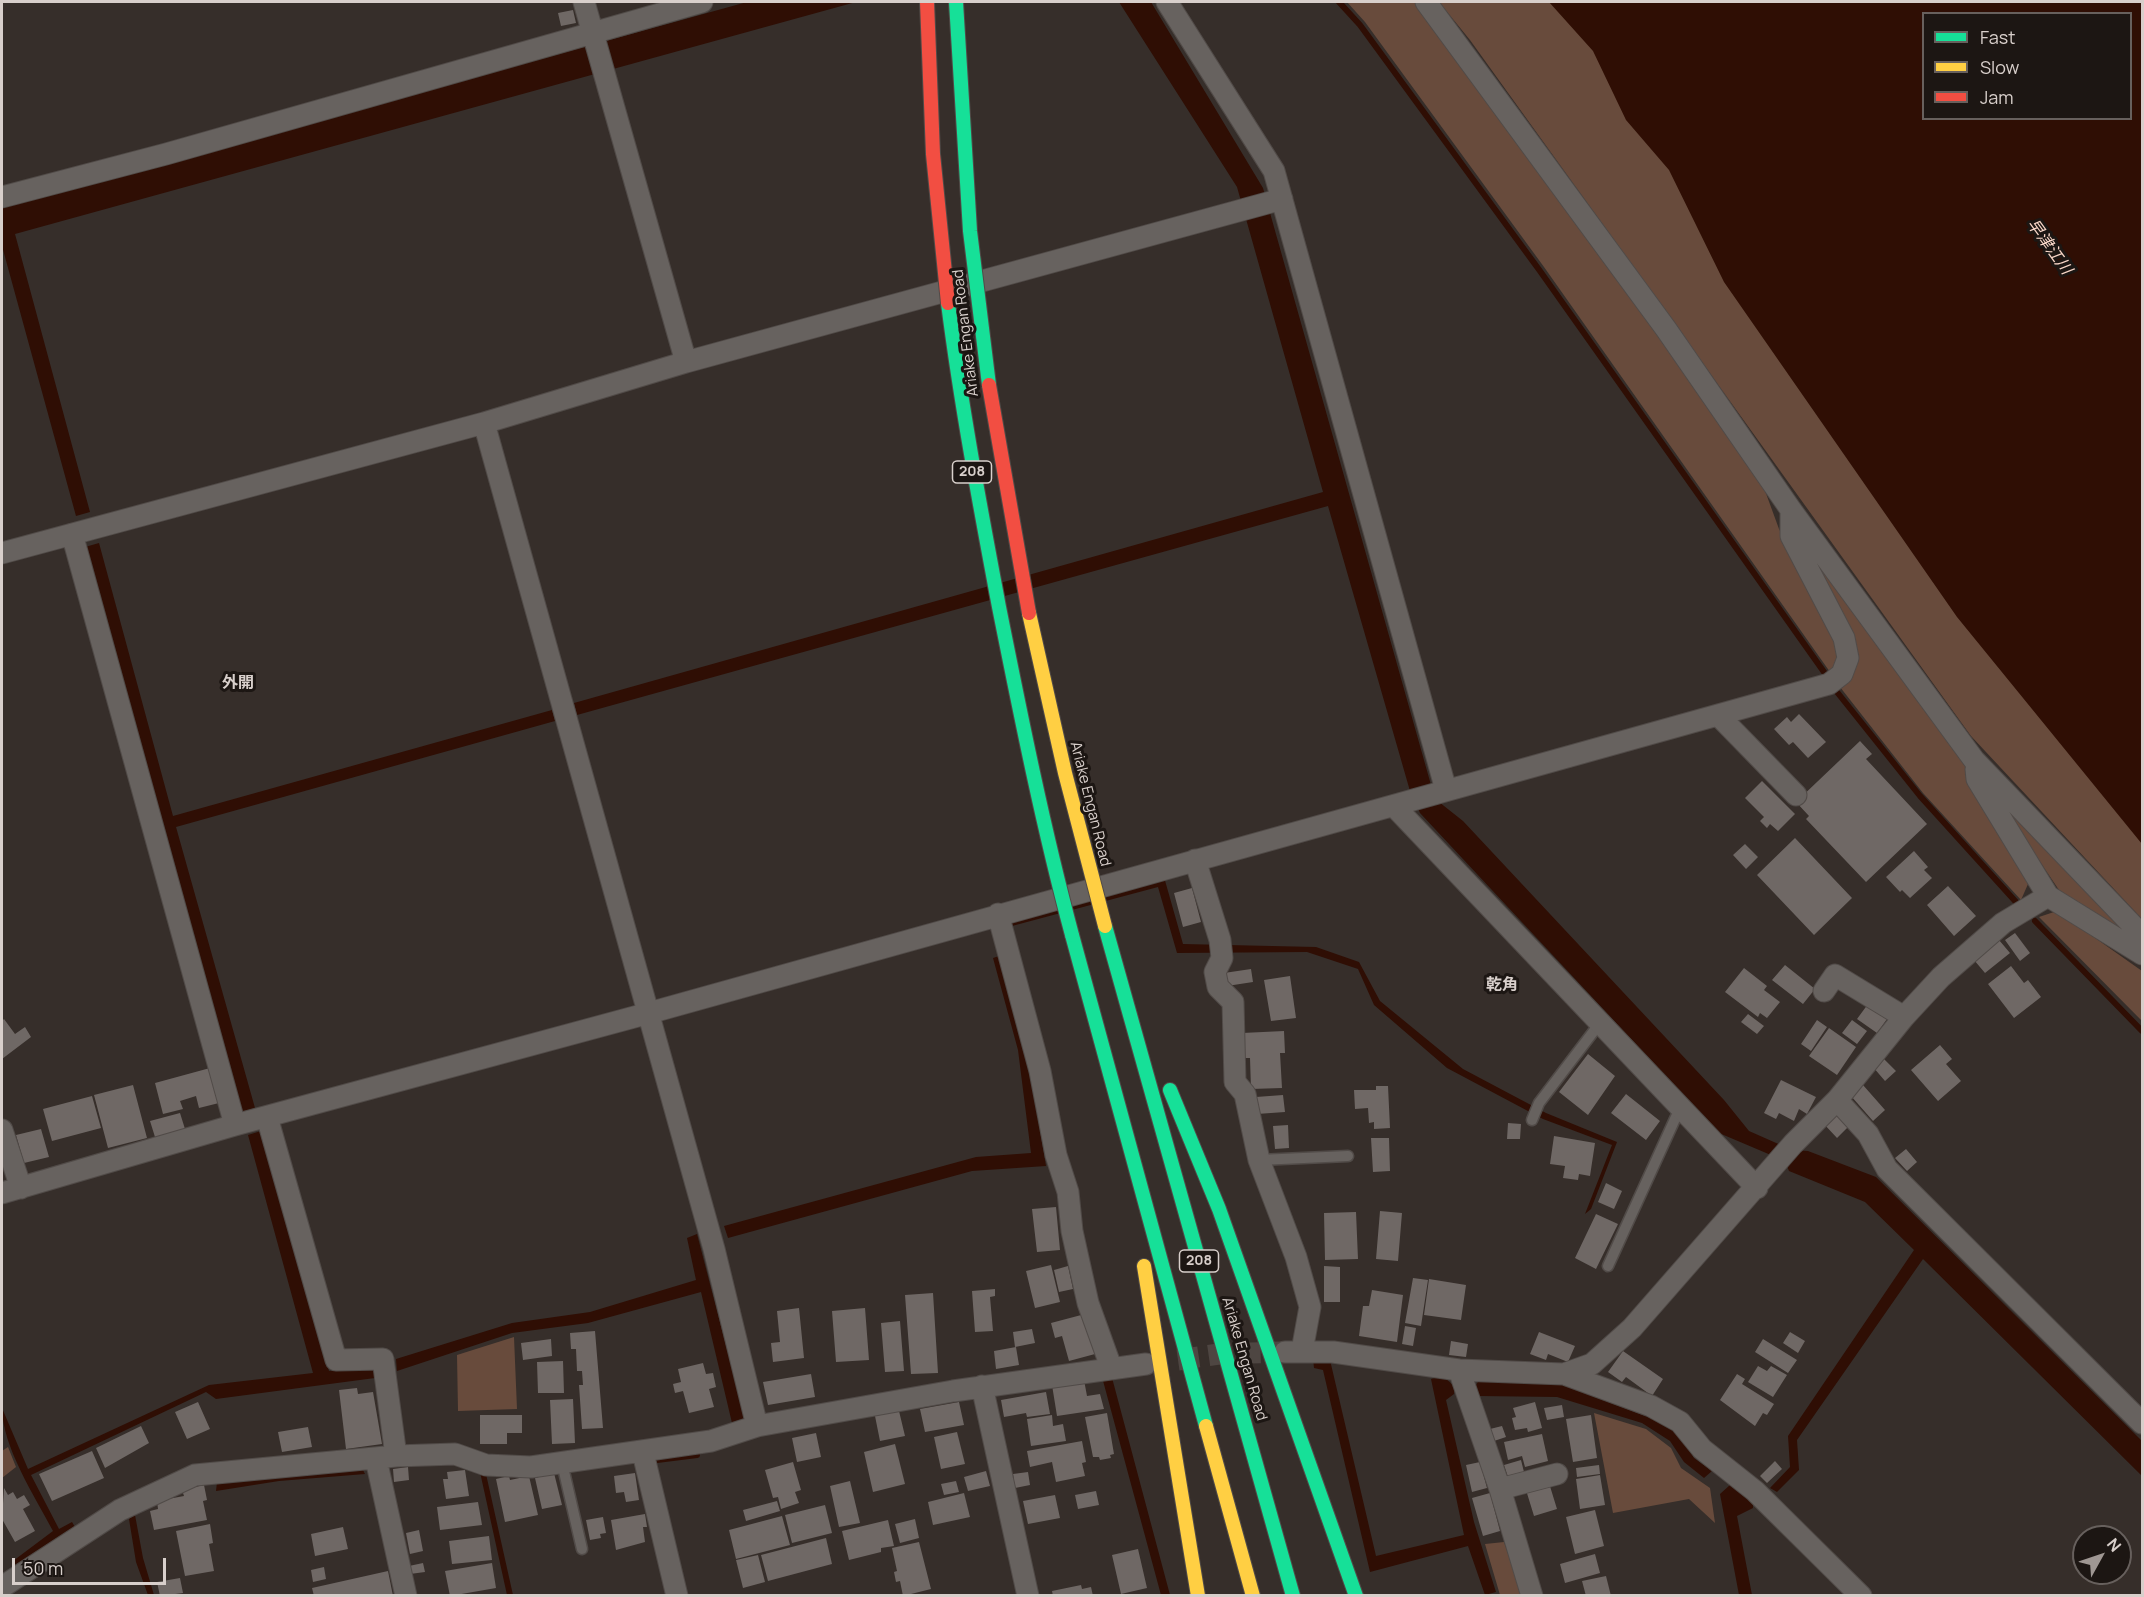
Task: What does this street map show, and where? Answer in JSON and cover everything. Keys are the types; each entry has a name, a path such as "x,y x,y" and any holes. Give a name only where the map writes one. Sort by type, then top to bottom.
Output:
{"highway":[{"name":"Ariake Engan Road","path":"927,2 934,148 947,307 970,455 1044,833 1253,1596"},
{"name":"Ariake Engan Road","path":"956,2 978,305 1000,461 1035,651 1105,926 1293,1596"},
{"path":"1117,967 1219,1209 1356,1596"},
{"path":"1087,992 1136,1210 1198,1596"}],"street":[{"path":"584,2 686,362"},
{"path":"2,197 166,154 702,2"},
{"path":"1167,2 1274,171 1444,791"},
{"path":"1426,2 1666,329 1791,510 1974,760 2142,935"},
{"path":"2,553 484,423 686,362 1282,199"},
{"path":"484,423 714,1249 757,1426"},
{"path":"2,1130 11,1190 235,1125 649,1013 1829,684 1842,674 1848,658 1844,639 1791,536 1791,510"},
{"path":"72,534 235,1125"},
{"path":"1718,715 1796,795"},
{"path":"1974,760 1977,779 2048,896 2142,954"},
{"path":"1401,804 1600,1023 1757,1188"},
{"path":"1195,860 1221,949 1215,972 1218,987 1233,1002 1235,1082 1245,1094 1259,1160 1296,1257 1310,1307 1293,1352 1333,1352 1459,1371 1564,1374 1651,1406 1680,1422 1702,1449 1755,1491 1861,1596"},
{"path":"1564,1374 1592,1364 1608,1353 1757,1188 1793,1144 1837,1101 1904,1017 1941,977 2003,923 2048,896"},
{"path":"998,914 1040,1071 1056,1155 1068,1192 1072,1231 1088,1303 1111,1367"},
{"path":"1824,991 1835,975 1904,1017"},
{"path":"1837,1101 1868,1134 1887,1169 2142,1423"},
{"path":"267,1117 336,1360 383,1359 386,1457 406,1596"},
{"path":"2,1587 120,1510 195,1475 386,1457 455,1454 486,1465 531,1467 643,1453 711,1441 757,1426 982,1386 1146,1364"},
{"path":"1459,1371 1500,1489 1532,1596"},
{"path":"982,1386 1028,1596"},
{"path":"643,1453 677,1596"},
{"path":"1500,1489 1557,1474"}],"lane":[{"path":"1532,1120 1539,1103 1600,1023"},
{"path":"1608,1266 1680,1108"},
{"path":"1259,1160 1348,1156"},
{"path":"562,1463 582,1549"}],"shaded area":[{"path":"1347,2 1416,2 1760,477 1779,529 1835,636 1839,658 1830,672 1544,267 1365,22"},
{"path":"1439,2 1581,2 2142,820 2142,919 1971,736 1470,40"},
{"path":"1808,551 1962,760 2028,884 2021,900 1923,793 1840,687 1856,668 1853,642"},
{"path":"1995,795 2142,949 2059,890"},
{"path":"2057,911 2142,971 2142,1021 2039,917"},
{"path":"514,1337 517,1409 458,1411 457,1355"},
{"path":"1594,1413 1646,1429 1671,1448 1681,1468 1710,1488 1715,1523 1689,1499 1613,1513"},
{"path":"8,1447 16,1467 2,1478 2,1451"},
{"path":"1504,1542 1522,1595 1500,1595 1485,1544"}],"water":[{"path":"747,2 856,2 15,234 90,512 76,516 2,246 2,208"},
{"path":"1119,2 1151,2 1263,188 1431,785 1439,802 1463,821 1724,1100 1749,1131 1792,1150 1808,1151 1876,1177 2142,1441 2142,1476 1923,1259 1797,1440 1799,1470 1777,1492 1770,1488 1790,1467 1788,1436 1914,1250 1865,1202 1789,1171 1785,1161 1719,1133 1420,813 1410,791 1328,506 577,715 574,703 1323,492 1237,187"},
{"name":"早津江川","path":"1549,2 2142,2 2142,844 1957,617 1724,282 1669,170 1626,120 1593,51"},
{"path":"99,543 173,816 552,710 555,721 176,827 255,1108 241,1112 85,547"},
{"path":"1164,877 1183,944 1316,947 1359,962 1380,1001 1463,1069 1546,1113 1617,1142 1591,1209 1585,1214 1612,1145 1543,1119 1447,1068 1374,1005 1358,969 1307,952 1177,953 1158,887 1012,926 1010,919"},
{"path":"1002,955 1026,1048 1046,1166 972,1171 728,1238 724,1226 976,1157 1031,1153 1018,1050 993,958"},
{"path":"261,1131 329,1371 374,1369 375,1378 216,1399 206,1392 31,1475 59,1529 72,1522 75,1527 15,1565 13,1561 53,1531 13,1455 3,1423 2,1408 28,1469 209,1385 313,1373 248,1135"},
{"path":"697,1234 745,1419 732,1423 701,1292 588,1323 512,1333 397,1371 396,1359 512,1323 590,1312 696,1280 687,1238"},
{"path":"1313,1358 1330,1360 1376,1556 1464,1535 1431,1379 1443,1376 1455,1387 1454,1394 1446,1400 1474,1522 1496,1592 1485,1595 1468,1546 1370,1572 1323,1370 1314,1368"},
{"path":"1111,1374 1170,1595 1161,1595 1102,1377"},
{"path":"1479,1380 1561,1384 1666,1424 1683,1440 1694,1458 1712,1471 1704,1478 1684,1462 1670,1441 1642,1423 1557,1397 1478,1396 1475,1387"},
{"path":"362,1468 365,1474 279,1481 216,1491 217,1482"},
{"path":"480,1472 486,1474 513,1595 507,1595"},
{"path":"1730,1485 1753,1503 1753,1508 1737,1516 1752,1595 1739,1595 1720,1494"},
{"path":"135,1515 143,1558 154,1595 148,1595 136,1562 129,1519"}],"building":[{"path":"573,10 576,23 561,26 558,13"},
{"path":"1799,714 1826,742 1808,758 1793,742 1789,745 1774,729 1787,717 1791,722"},
{"path":"1860,741 1872,754 1866,759 1927,824 1866,882 1806,819 1809,816 1796,802"},
{"path":"1762,781 1795,814 1778,831 1770,824 1767,828 1760,821 1764,817 1745,798"},
{"path":"1795,838 1852,898 1814,935 1757,875"},
{"path":"1745,844 1758,857 1746,869 1733,855"},
{"path":"1914,851 1928,867 1924,870 1932,878 1910,898 1902,890 1900,892 1886,877"},
{"path":"1948,886 1976,916 1954,936 1927,905"},
{"path":"1192,888 1201,922 1183,927 1174,893"},
{"path":"2015,933 2030,953 2020,961 2005,940"},
{"path":"1999,940 2010,953 1985,973 1974,960"},
{"path":"1785,965 1815,989 1803,1004 1772,980"},
{"path":"2011,966 2024,983 2028,980 2041,997 2014,1018 1988,984"},
{"path":"1744,968 1767,986 1764,990 1780,1002 1767,1018 1760,1013 1758,1017 1725,992"},
{"path":"1251,969 1253,982 1227,986 1224,973"},
{"path":"1290,976 1296,1018 1271,1021 1264,980"},
{"path":"1868,1004 1887,1019 1877,1033 1857,1019"},
{"path":"1748,1014 1764,1026 1757,1034 1741,1022"},
{"path":"4,1019 15,1034 25,1027 31,1037 2,1059 2,1021"},
{"path":"1817,1020 1827,1027 1811,1051 1801,1044"},
{"path":"1852,1020 1867,1031 1857,1044 1842,1033"},
{"path":"1829,1028 1856,1047 1837,1075 1809,1056"},
{"path":"1284,1031 1285,1053 1280,1053 1282,1088 1251,1089 1250,1058 1243,1058 1242,1033"},
{"path":"1940,1045 1952,1059 1946,1064 1961,1081 1938,1101 1911,1070"},
{"path":"1588,1054 1615,1076 1588,1115 1559,1092"},
{"path":"1883,1058 1896,1071 1885,1081 1873,1067"},
{"path":"210,1068 219,1103 199,1108 196,1096 180,1101 183,1109 163,1114 155,1083"},
{"path":"1781,1080 1816,1097 1807,1114 1799,1109 1794,1121 1779,1113 1776,1119 1764,1113"},
{"path":"133,1085 147,1138 108,1148 94,1095"},
{"path":"1863,1085 1885,1110 1873,1121 1851,1096"},
{"path":"1376,1086 1388,1086 1390,1128 1374,1129 1374,1122 1369,1123 1368,1108 1355,1109 1354,1090 1376,1090"},
{"path":"1626,1094 1660,1121 1646,1140 1611,1113"},
{"path":"1283,1095 1285,1112 1257,1114 1256,1097"},
{"path":"92,1096 101,1128 52,1141 43,1109"},
{"path":"180,1113 185,1129 155,1137 150,1121"},
{"path":"1834,1113 1848,1127 1837,1138 1823,1123"},
{"path":"1508,1123 1521,1124 1520,1139 1507,1139"},
{"path":"1288,1125 1289,1148 1275,1149 1273,1126"},
{"path":"41,1129 49,1157 24,1163 16,1135"},
{"path":"1554,1136 1595,1143 1590,1176 1579,1174 1578,1180 1563,1178 1565,1166 1550,1164"},
{"path":"1371,1138 1389,1138 1390,1171 1373,1172"},
{"path":"1906,1149 1917,1162 1907,1171 1895,1158"},
{"path":"1606,1183 1622,1191 1614,1209 1598,1202"},
{"path":"1056,1207 1060,1250 1037,1252 1032,1209"},
{"path":"1380,1211 1402,1213 1398,1261 1376,1259"},
{"path":"1356,1212 1358,1259 1325,1260 1324,1213"},
{"path":"1596,1214 1618,1224 1596,1269 1575,1258"},
{"path":"1051,1265 1060,1302 1035,1308 1026,1271"},
{"path":"1068,1266 1073,1289 1059,1292 1054,1270"},
{"path":"1324,1266 1340,1267 1340,1302 1324,1302"},
{"path":"1413,1278 1428,1280 1421,1326 1405,1323"},
{"path":"1429,1279 1466,1285 1461,1320 1424,1315"},
{"path":"995,1289 995,1296 990,1297 993,1331 975,1332 972,1291"},
{"path":"1372,1290 1403,1295 1397,1342 1359,1336 1363,1306 1369,1306"},
{"path":"933,1293 938,1373 911,1374 905,1295"},
{"path":"799,1308 804,1358 773,1362 771,1343 780,1342 777,1311"},
{"path":"865,1308 869,1360 836,1362 832,1311"},
{"path":"1085,1314 1095,1354 1069,1361 1062,1336 1055,1338 1051,1323"},
{"path":"900,1321 904,1371 885,1372 881,1323"},
{"path":"1405,1326 1416,1328 1413,1346 1402,1344"},
{"path":"1032,1329 1035,1343 1015,1347 1013,1332"},
{"path":"595,1331 603,1428 582,1429 579,1385 583,1385 582,1371 577,1371 576,1349 571,1349 570,1333"},
{"path":"1539,1332 1575,1346 1568,1362 1548,1354 1546,1360 1530,1354"},
{"path":"1790,1332 1805,1341 1798,1353 1783,1343"},
{"path":"551,1339 552,1356 523,1360 521,1343"},
{"path":"1763,1339 1797,1360 1788,1373 1755,1352"},
{"path":"1451,1341 1468,1344 1466,1357 1449,1355"},
{"path":"1016,1347 1019,1365 996,1369 994,1351"},
{"path":"1623,1351 1663,1379 1652,1396 1626,1377 1622,1382 1608,1372"},
{"path":"563,1361 564,1393 538,1393 537,1362"},
{"path":"703,1363 706,1374 713,1373 716,1387 709,1389 714,1407 689,1413 683,1391 675,1393 673,1384 681,1382 678,1369"},
{"path":"1758,1366 1767,1371 1771,1366 1787,1375 1773,1397 1748,1382"},
{"path":"811,1374 815,1397 768,1405 763,1382"},
{"path":"1737,1374 1745,1379 1742,1384 1774,1404 1767,1415 1763,1413 1755,1426 1720,1400"},
{"path":"1084,1380 1087,1396 1100,1394 1104,1409 1057,1416 1052,1385"},
{"path":"357,1388 358,1394 373,1392 382,1444 346,1449 339,1390"},
{"path":"1046,1392 1050,1414 1027,1417 1026,1413 1004,1417 1001,1400"},
{"path":"573,1399 575,1443 552,1444 550,1400"},
{"path":"198,1402 210,1429 187,1439 175,1412"},
{"path":"959,1402 964,1425 925,1432 920,1409"},
{"path":"1535,1402 1542,1428 1528,1432 1527,1428 1515,1430 1512,1418 1516,1417 1513,1408"},
{"path":"1562,1405 1564,1417 1547,1420 1544,1408"},
{"path":"899,1411 905,1436 880,1441 875,1416"},
{"path":"1107,1413 1114,1454 1110,1455 1111,1458 1100,1460 1099,1457 1093,1457 1085,1417"},
{"path":"480,1415 522,1415 522,1433 507,1433 507,1444 480,1444"},
{"path":"1052,1415 1053,1426 1063,1424 1066,1441 1031,1446 1027,1419"},
{"path":"1591,1415 1597,1458 1573,1462 1566,1419"},
{"path":"141,1426 149,1443 105,1468 96,1448"},
{"path":"1502,1426 1506,1437 1494,1441 1490,1429"},
{"path":"308,1427 312,1447 282,1452 278,1432"},
{"path":"957,1432 965,1464 941,1469 934,1437"},
{"path":"816,1433 821,1457 797,1462 792,1438"},
{"path":"1542,1434 1548,1461 1525,1467 1522,1456 1508,1460 1504,1442"},
{"path":"1082,1441 1086,1462 1082,1463 1085,1476 1056,1482 1052,1462 1030,1467 1027,1451"},
{"path":"895,1444 905,1484 873,1492 864,1452"},
{"path":"92,1451 104,1478 52,1501 39,1474"},
{"path":"1521,1460 1524,1472 1508,1477 1504,1465"},
{"path":"1775,1461 1782,1469 1767,1483 1760,1476"},
{"path":"793,1462 801,1490 795,1492 799,1503 781,1509 778,1497 773,1498 765,1470"},
{"path":"1480,1462 1487,1488 1472,1492 1466,1465"},
{"path":"1599,1465 1600,1474 1577,1477 1576,1468"},
{"path":"408,1467 409,1480 394,1482 393,1469"},
{"path":"465,1470 469,1496 446,1499 443,1479 448,1479 447,1472"},
{"path":"986,1471 990,1486 968,1491 964,1477"},
{"path":"1028,1472 1030,1485 1015,1488 1013,1474"},
{"path":"554,1473 562,1505 542,1509 535,1478"},
{"path":"635,1473 639,1500 626,1502 624,1492 616,1493 614,1476"},
{"path":"1600,1475 1605,1505 1580,1509 1576,1479"},
{"path":"509,1476 510,1480 529,1476 538,1515 505,1522 496,1479"},
{"path":"850,1481 860,1523 839,1527 830,1486"},
{"path":"956,1481 959,1492 944,1495 941,1484"},
{"path":"1549,1483 1557,1509 1534,1516 1526,1490"},
{"path":"204,1485 207,1500 203,1501 207,1520 154,1530 150,1511 158,1509 157,1501 184,1496 182,1490"},
{"path":"4,1488 8,1495 13,1492 17,1499 24,1495 30,1505 23,1509 35,1531 15,1542 2,1519"},
{"path":"1096,1491 1099,1505 1078,1509 1075,1495"},
{"path":"964,1493 970,1517 933,1525 928,1502"},
{"path":"1490,1493 1500,1531 1483,1536 1472,1498"},
{"path":"1055,1495 1060,1518 1028,1524 1023,1501"},
{"path":"777,1501 780,1511 746,1521 743,1510"},
{"path":"478,1502 482,1525 440,1530 437,1507"},
{"path":"825,1505 832,1533 792,1543 785,1515"},
{"path":"1595,1510 1604,1546 1575,1554 1566,1517"},
{"path":"645,1514 647,1527 643,1527 645,1542 616,1550 611,1520"},
{"path":"782,1516 790,1545 736,1559 729,1530"},
{"path":"603,1517 606,1533 600,1534 601,1538 590,1540 586,1520"},
{"path":"915,1519 919,1538 900,1543 895,1524"},
{"path":"888,1520 894,1546 881,1548 881,1552 849,1560 842,1531"},
{"path":"210,1524 213,1543 209,1544 214,1571 185,1576 176,1531"},
{"path":"343,1527 348,1549 315,1556 311,1534"},
{"path":"419,1530 423,1551 410,1554 406,1533"},
{"path":"489,1536 492,1560 452,1564 449,1541"},
{"path":"826,1538 832,1564 768,1581 761,1555"},
{"path":"919,1542 931,1589 903,1596 900,1581 896,1582 894,1572 897,1571 892,1548"},
{"path":"1138,1549 1147,1588 1121,1594 1112,1555"},
{"path":"1595,1554 1600,1573 1565,1583 1560,1564"},
{"path":"758,1555 765,1582 743,1588 736,1560"},
{"path":"423,1563 425,1572 410,1574 409,1566"},
{"path":"492,1563 496,1588 450,1596 445,1571"},
{"path":"324,1567 326,1579 313,1582 311,1570"},
{"path":"388,1571 393,1596 314,1596 312,1588"},
{"path":"1606,1576 1611,1596 1586,1596 1582,1581"},
{"path":"180,1578 183,1593 160,1596 157,1582"},
{"path":"1081,1585 1082,1589 1091,1587 1093,1596 1053,1596 1052,1591"}],"waterway":[{"path":"1339,2 1360,25 1540,271 1824,672"},
{"path":"1837,692 1920,796 2016,902"},
{"path":"2035,921 2142,1031"},
{"path":"657,1460 697,1455"}],"tunnel":[{"path":"1178,1360 1219,1354 1281,1352"}],"traffic: fast":[{"path":"956,2 970,231 989,385"},
{"path":"948,303 965,417 999,607 1042,813 1072,935"},
{"path":"1105,926 1293,1596"},
{"path":"1072,935 1206,1426"},
{"path":"1170,1090 1219,1209 1356,1596"}],"traffic: slow":[{"path":"1029,613 1065,773 1105,926"},
{"path":"1144,1266 1198,1596"},
{"path":"1206,1426 1253,1596"}],"traffic: jam":[{"path":"927,2 933,154 948,303"},
{"path":"989,385 1029,613"}],"district":[{"name":"外開","path":"238,684"},
{"name":"乾角","path":"1502,986"}]}
